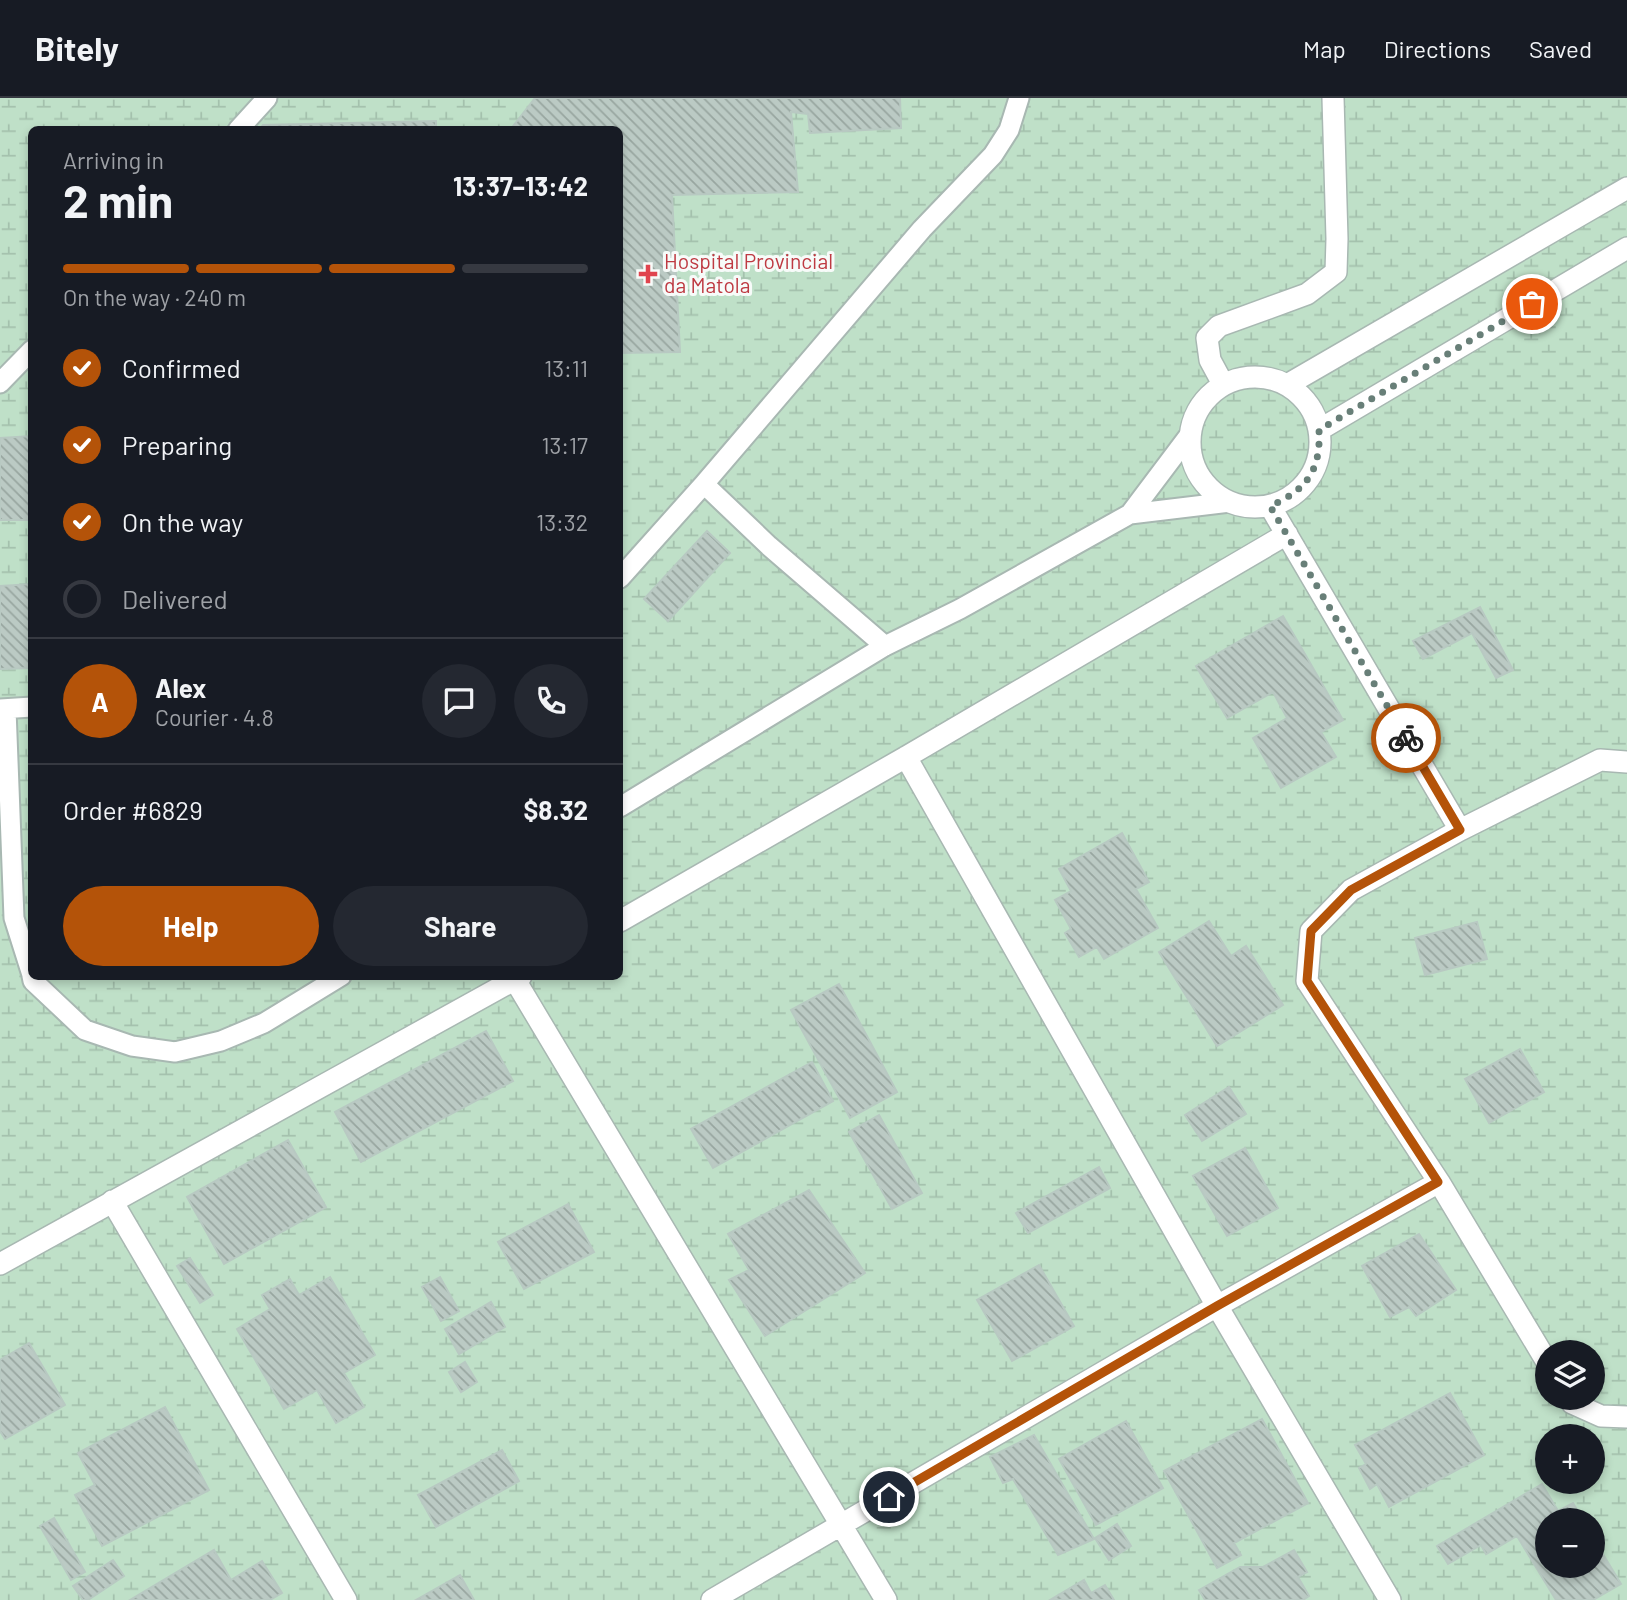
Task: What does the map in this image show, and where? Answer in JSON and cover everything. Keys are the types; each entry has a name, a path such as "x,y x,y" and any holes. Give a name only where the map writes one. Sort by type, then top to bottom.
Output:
{"street":[{"path":"1223,384 1210,360 1208,338 1219,326 1307,294 1336,272 1333,98"},
{"path":"1287,385 1627,188"},
{"path":"1319,430 1627,248"},
{"path":"1244,377 1266,377 1287,385 1302,396 1313,411 1319,430 1320,449 1315,468 1304,485 1289,498 1270,506 1250,507 1230,502 1212,492 1198,477 1190,458 1188,437 1194,416 1205,397 1223,384 1244,377"},
{"path":"1270,506 1460,830"},
{"path":"623,918 906,757 1287,534"},
{"path":"906,757 1217,1306 1390,1600"},
{"path":"1535,1342 1438,1182 1307,981 1311,931 1351,890 1460,830 1600,760 1627,762"},
{"path":"0,1264 514,980"},
{"path":"519,980 886,1600"},
{"path":"712,1600 1217,1306 1438,1182"},
{"path":"112,1201 346,1600"},
{"path":"1588,1410 1601,1416 1627,1417"}],"lane":[{"path":"242,126 267,98"},
{"path":"623,575 922,229 993,155 1010,130 1019,98"},
{"path":"0,383 28,354"},
{"path":"1130,514 1188,437"},
{"path":"704,484 769,546 885,646"},
{"path":"623,805 885,646 960,609 1130,514 1230,502"},
{"path":"28,707 3,709 14,918 28,963"},
{"path":"33,980 85,1030 132,1046 175,1052 220,1041 264,1023 334,980"}],"green space":[{"path":"0,98 1627,98 1627,1600 0,1600"}],"building":[{"name":"Hospital Provincial da Matola","path":"535,98 900,98 901,128 810,133 808,114 791,112 798,192 672,195 680,352 623,353 623,126 513,126"},
{"path":"436,121 436,126 263,125"},
{"path":"28,436 28,520 0,520 0,438"},
{"path":"707,531 730,553 668,621 644,599"},
{"path":"28,584 28,668 0,669 0,586"},
{"path":"1480,607 1513,670 1496,678 1472,633 1423,659 1413,641"},
{"path":"1283,616 1343,720 1321,732 1336,757 1281,788 1253,738 1287,718 1273,692 1227,718 1196,666"},
{"path":"1122,833 1149,882 1136,889 1158,928 1104,959 1097,947 1079,957 1065,933 1071,929 1055,900 1071,891 1059,869"},
{"path":"1209,921 1231,956 1246,946 1283,1005 1217,1046 1159,952"},
{"path":"1477,922 1487,959 1425,975 1415,938"},
{"path":"839,984 897,1092 850,1118 791,1010"},
{"path":"486,1031 513,1081 361,1162 335,1112"},
{"path":"1520,1049 1544,1092 1489,1123 1465,1079"},
{"path":"812,1062 833,1101 713,1168 691,1129"},
{"path":"1229,1087 1246,1114 1202,1141 1185,1115"},
{"path":"879,1115 922,1193 892,1209 849,1132"},
{"path":"288,1140 326,1207 224,1264 187,1197"},
{"path":"1245,1148 1278,1208 1227,1236 1193,1176"},
{"path":"1099,1167 1110,1188 1028,1233 1016,1213"},
{"path":"809,1190 865,1273 765,1336 729,1280 749,1270 728,1234"},
{"path":"568,1204 594,1252 524,1289 498,1242"},
{"path":"1419,1234 1456,1290 1416,1316 1409,1307 1390,1317 1362,1266"},
{"path":"190,1258 213,1295 200,1303 177,1266"},
{"path":"1039,1265 1074,1326 1012,1361 977,1300"},
{"path":"330,1277 375,1355 344,1373 364,1407 336,1423 317,1390 284,1409 237,1329 270,1309 262,1295 290,1279 299,1295"},
{"path":"440,1277 459,1311 441,1321 422,1287"},
{"path":"491,1302 505,1327 459,1354 445,1329"},
{"path":"29,1343 65,1405 5,1439 0,1431 0,1360"},
{"path":"465,1362 477,1382 461,1392 449,1372"},
{"path":"1450,1393 1484,1455 1389,1507 1377,1484 1370,1489 1359,1468 1366,1464 1355,1445"},
{"path":"165,1407 209,1490 102,1546 75,1495 95,1485 78,1453"},
{"path":"1262,1419 1308,1503 1234,1543 1241,1555 1217,1568 1164,1471"},
{"path":"1126,1421 1163,1488 1096,1525 1059,1459"},
{"path":"1034,1435 1094,1539 1058,1555 1013,1479 1003,1483 990,1457"},
{"path":"502,1450 519,1481 436,1527 418,1495"},
{"path":"1535,1488 1535,1494 1548,1494 1556,1508 1535,1508 1535,1566 1517,1536 1486,1554 1481,1545 1448,1564 1437,1546"},
{"path":"1573,1503 1576,1508 1564,1508"},
{"path":"54,1518 85,1572 71,1580 40,1526"},
{"path":"1117,1524 1131,1546 1109,1560 1095,1538"},
{"path":"214,1550 231,1580 262,1561 282,1593 270,1600 130,1600"},
{"path":"1294,1550 1307,1572 1298,1577 1309,1596 1303,1600 1205,1600 1199,1590 1240,1567 1263,1567"},
{"path":"1605,1558 1621,1584 1593,1600 1556,1600 1543,1578 1605,1578"},
{"path":"113,1560 124,1576 88,1600 83,1600 73,1586"},
{"path":"460,1575 474,1600 416,1600"},
{"path":"1084,1580 1091,1593 1105,1585 1114,1600 1050,1600"}],"way so far":[{"path":"1406,738 1270,506 1289,498 1304,485 1315,468 1320,449 1319,430 1532,304"}],"place":[{"name":"Hospital Provincial da Matola","path":"648,274"}],"route":[{"path":"889,1497 1217,1306 1438,1182 1307,981 1311,931 1351,890 1460,830 1406,738"}]}
